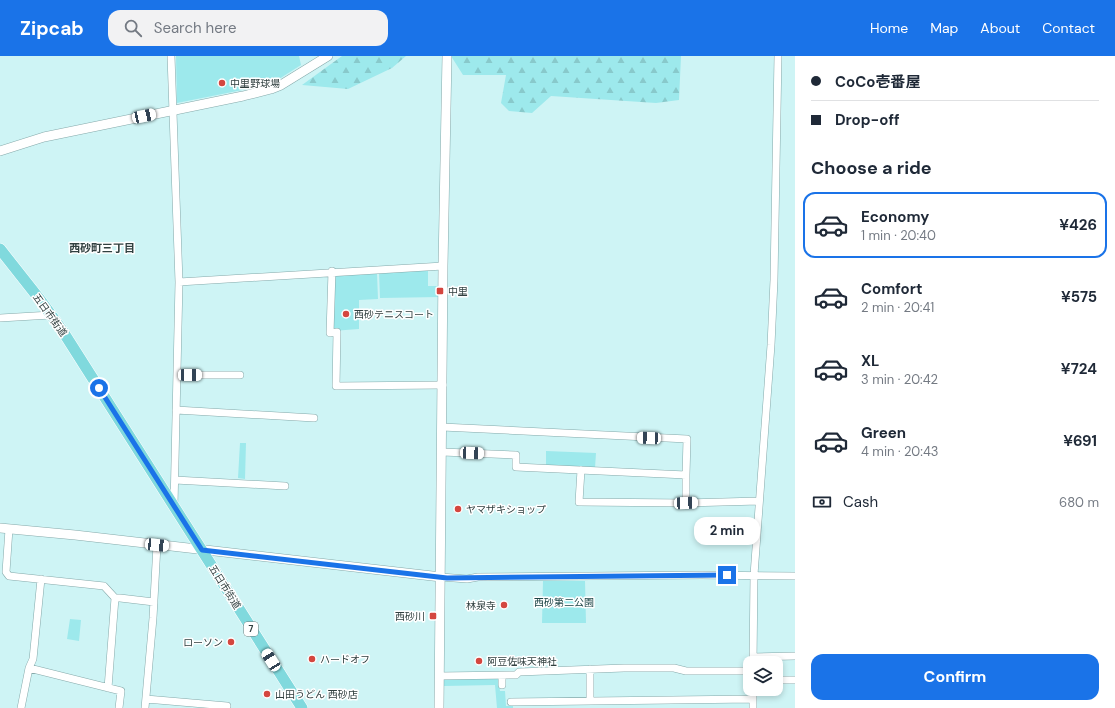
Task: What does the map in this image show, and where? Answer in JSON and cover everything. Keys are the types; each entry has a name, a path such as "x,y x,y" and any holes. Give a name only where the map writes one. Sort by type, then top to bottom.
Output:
{"main road":[{"name":"五日市街道","path":"0,249 52,315 83,362 302,708"}],"street":[{"path":"171,56 179,282 174,507"},
{"path":"0,151 44,137 243,96 270,89 290,80 328,56"},
{"path":"439,708 443,266 447,56"},
{"path":"753,656 754,575 771,345 774,272 778,56"},
{"path":"179,282 332,271 443,266"},
{"path":"332,271 330,332 337,332 336,386 443,385"},
{"path":"0,318 52,315"},
{"path":"177,375 227,379 240,375"},
{"path":"176,410 314,418"},
{"path":"442,427 687,439 686,503"},
{"path":"442,452 516,454 516,466 686,475"},
{"path":"581,470 579,502 686,503 759,501"},
{"path":"175,480 286,486"},
{"path":"154,602 115,598 104,586 9,576 6,572 5,529 467,579 493,577 795,576"},
{"path":"145,708 157,545"},
{"path":"21,708 29,668 33,659 41,579"},
{"path":"108,688 115,598"},
{"path":"783,657 795,656"},
{"path":"29,668 122,691 119,708"},
{"path":"439,676 502,676 516,675 519,672 674,668 686,671 743,671"},
{"path":"590,670 590,701"},
{"path":"502,676 502,685"},
{"path":"783,680 795,680"},
{"path":"753,696 753,708"},
{"path":"146,699 227,706"},
{"path":"512,702 753,699"}],"green space":[{"name":"中里野球場","path":"176,56 299,56 301,65 279,79 257,87 177,103"},
{"path":"342,56 406,56 392,68 348,89 302,85"},
{"path":"451,56 681,56 679,100 656,103 551,96 532,113 509,111 501,103 506,75 463,75"},
{"path":"428,270 428,286 439,286 440,297 380,298 379,272"},
{"name":"西砂テニスコート","path":"377,273 378,299 359,300 359,329 332,331 334,275"},
{"path":"240,443 246,443 245,479 238,478"},
{"path":"546,451 596,453 595,468 546,465"},
{"name":"西砂第二公園","path":"543,581 585,581 586,623 542,623"},
{"path":"70,619 81,620 79,641 67,639"},
{"path":"444,678 498,678 500,691 505,691 506,706 513,706 513,708 497,708 495,685 444,686"}],"place":[{"name":"中里野球場","path":"222,83"},
{"name":"中里","path":"440,291"},
{"name":"西砂テニスコート","path":"346,314"},
{"name":"ヤマザキショップ","path":"458,509"},
{"name":"林泉寺","path":"504,605"},
{"name":"西砂川","path":"433,616"},
{"name":"ローソン","path":"231,642"},
{"name":"ハードオフ","path":"312,659"},
{"name":"阿豆佐味天神社","path":"479,661"},
{"name":"山田うどん 西砂店","path":"267,694"}],"district":[{"name":"西砂町三丁目","path":"102,248"}],"route":[{"path":"99,388 202,550 467,579 478,577 727,575"}]}
